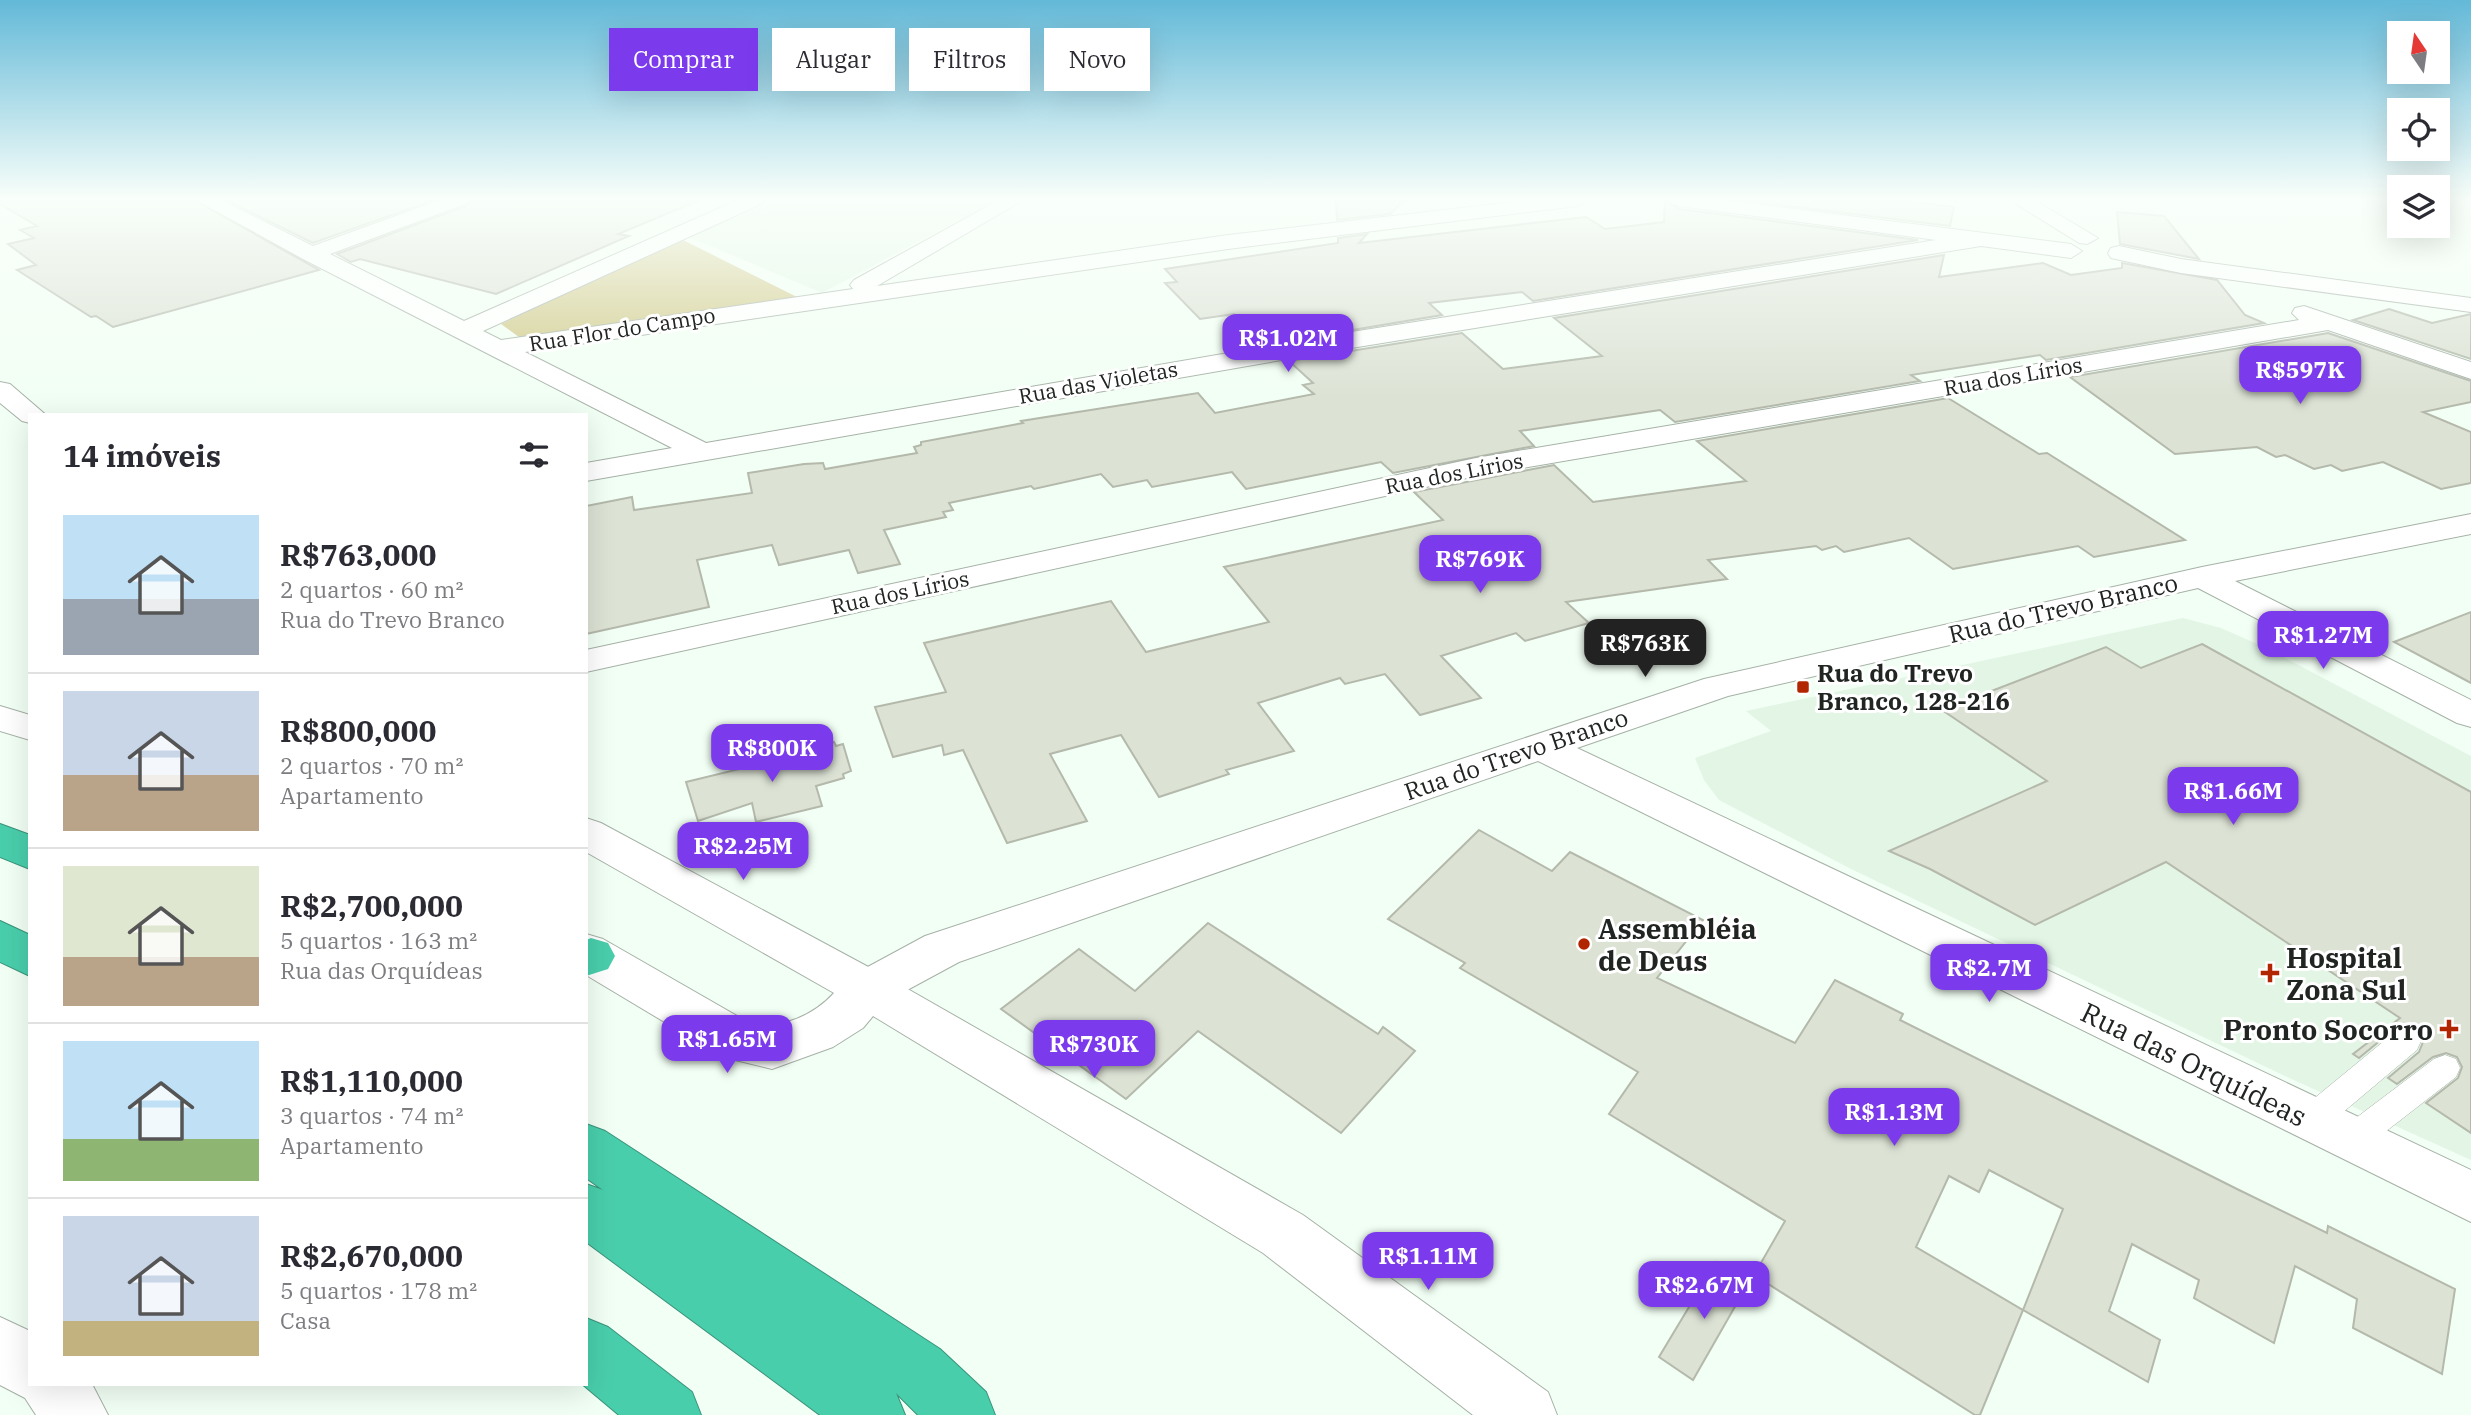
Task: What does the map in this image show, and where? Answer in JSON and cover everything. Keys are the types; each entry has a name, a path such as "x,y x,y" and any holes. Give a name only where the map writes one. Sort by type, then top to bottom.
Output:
{"highway":[{"path":"0,839 28,853"},
{"path":"0,939 28,957"},
{"path":"588,1149 918,1371 963,1415"},
{"path":"588,1210 873,1415"},
{"path":"588,1350 669,1415"}],"street":[{"path":"335,266 698,450"},
{"path":"462,331 607,266"},
{"path":"842,296 895,266"},
{"name":"Rua Flor do Campo","path":"498,348 1056,266"},
{"name":"Rua das Violetas","path":"588,472 698,450 1339,342 1814,266"},
{"path":"2177,266 2471,305"},
{"path":"2181,267 2471,371"},
{"name":"Rua dos Lírios","path":"588,661 1476,467 2329,322"},
{"path":"0,390 29,413"},
{"name":"Rua do Trevo Branco","path":"588,955 741,1043 772,1048 815,1033 845,1014 868,989 942,949 1717,687 2202,577 2471,524"},
{"path":"2202,577 2471,715"},
{"path":"0,718 28,726"},
{"name":"Rua das Orquídeas","path":"1539,746 2471,1197"},
{"path":"588,834 868,989 1283,1234 1525,1415"},
{"path":"0,1347 28,1367"},
{"path":"53,1386 76,1415"}],"lane":[{"path":"2331,1130 2406,1041"},
{"path":"2331,1130 2445,1068"}],"shaded area":[{"path":"624,266 735,266 799,298 523,340 501,324"},
{"path":"758,266 872,266 822,293"},
{"name":"Hospital Zona Sul","path":"2183,618 2221,628 2266,648 2471,756 2471,1160 2287,1077 1851,869 1719,800 1704,780 1695,758 1771,731 1746,711"}],"building":[{"path":"32,266 312,266 319,270 113,327 96,316 91,317 17,270"},
{"path":"387,266 560,266 496,294"},
{"path":"1185,266 1754,266 1533,301 1522,292 1429,303 1442,315 1268,344 1234,314 1200,319 1165,283 1177,282 1165,269"},
{"path":"1876,266 1941,266 1939,277 2020,266 2050,266 2071,275 2122,266 2139,266 2217,280 2245,315 2264,323 2046,360 2040,355 1911,375 1920,381 1675,422 1660,410 1520,431 1534,446 1393,473 1381,462 1246,489 1232,472 1152,487 1147,480 1113,487 1101,474 1034,489 1031,486 949,503 953,510 943,512 946,517 884,530 900,564 858,573 849,550 779,565 772,545 697,560 709,607 588,634 588,506 632,497 634,510 752,493 748,473 823,463 825,469 917,453 914,447 921,445 921,442 1023,423 1021,421 1198,393 1215,413 1314,394 1303,385 1313,383 1289,361 1462,333 1503,369 1602,356 1554,318"},
{"path":"2389,309 2432,323 2471,314 2471,359 2353,320"},
{"path":"2328,333 2471,381 2471,402 2423,412 2471,432 2471,483 2441,489 2383,462 2342,471 2331,465 2314,469 2285,455 2276,457 2257,447 2175,454 2070,377"},
{"path":"1948,398 2039,454 2047,453 2185,540 2094,557 2078,546 1953,569 1909,538 1844,552 1836,546 1822,550 1816,546 1708,560 1727,579 1566,602 1589,623 1525,641 1516,633 1441,656 1481,698 1420,715 1385,674 1345,684 1340,678 1258,703 1294,751 1226,770 1229,774 1159,797 1121,735 1050,754 1087,821 1007,843 963,750 944,755 942,745 893,757 875,707 946,692 924,643 1111,601 1146,652 1269,622 1224,567 1443,520 1414,492 1554,465 1593,502 1746,481 1697,441"},
{"path":"2471,612 2471,683 2394,642"},
{"path":"2202,644 2471,792 2471,1133 2426,1103 2458,1078 2462,1067 2457,1057 2446,1053 2433,1057 2397,1084 2388,1078 2419,1052 2423,1042 2419,1031 2407,1026 2393,1030 2359,1058 2353,1054 2400,1018 2166,862 2035,925 1930,869 1889,851 2047,781 1942,710 2106,647 2141,668"},
{"path":"834,742 836,746 843,744 851,771 843,774 844,778 816,786 822,806 756,822 752,803 698,821 686,782 785,758 783,753"},
{"path":"1479,830 1552,871 1570,852 1703,920 1657,978 1795,1043 1835,980 1903,1014 1900,1020 2237,1189 2327,1233 2328,1226 2455,1289 2442,1374 2353,1328 2357,1299 2295,1266 2274,1343 2194,1298 2199,1280 2132,1244 2109,1311 2160,1340 2148,1382 2023,1310 1980,1415 1975,1415 1754,1275 1785,1221 1609,1114 1638,1072 1460,968 1465,963 1388,919","holes":["1989,1170 2063,1209 2023,1310 1916,1247 1949,1176 1979,1192"]},
{"path":"1208,923 1378,1034 1383,1027 1415,1051 1341,1133 1198,1031 1126,1099 1001,1009 1079,949 1135,991"},
{"path":"1716,1262 1749,1282 1693,1380 1659,1357"}],"place":[{"name":"Rua do Trevo Branco, 128-216","path":"1803,687"},
{"name":"Assembléia de Deus","path":"1584,944"},
{"name":"Hospital Zona Sul","path":"2270,973"},
{"name":"Pronto Socorro","path":"2449,1029"}]}
